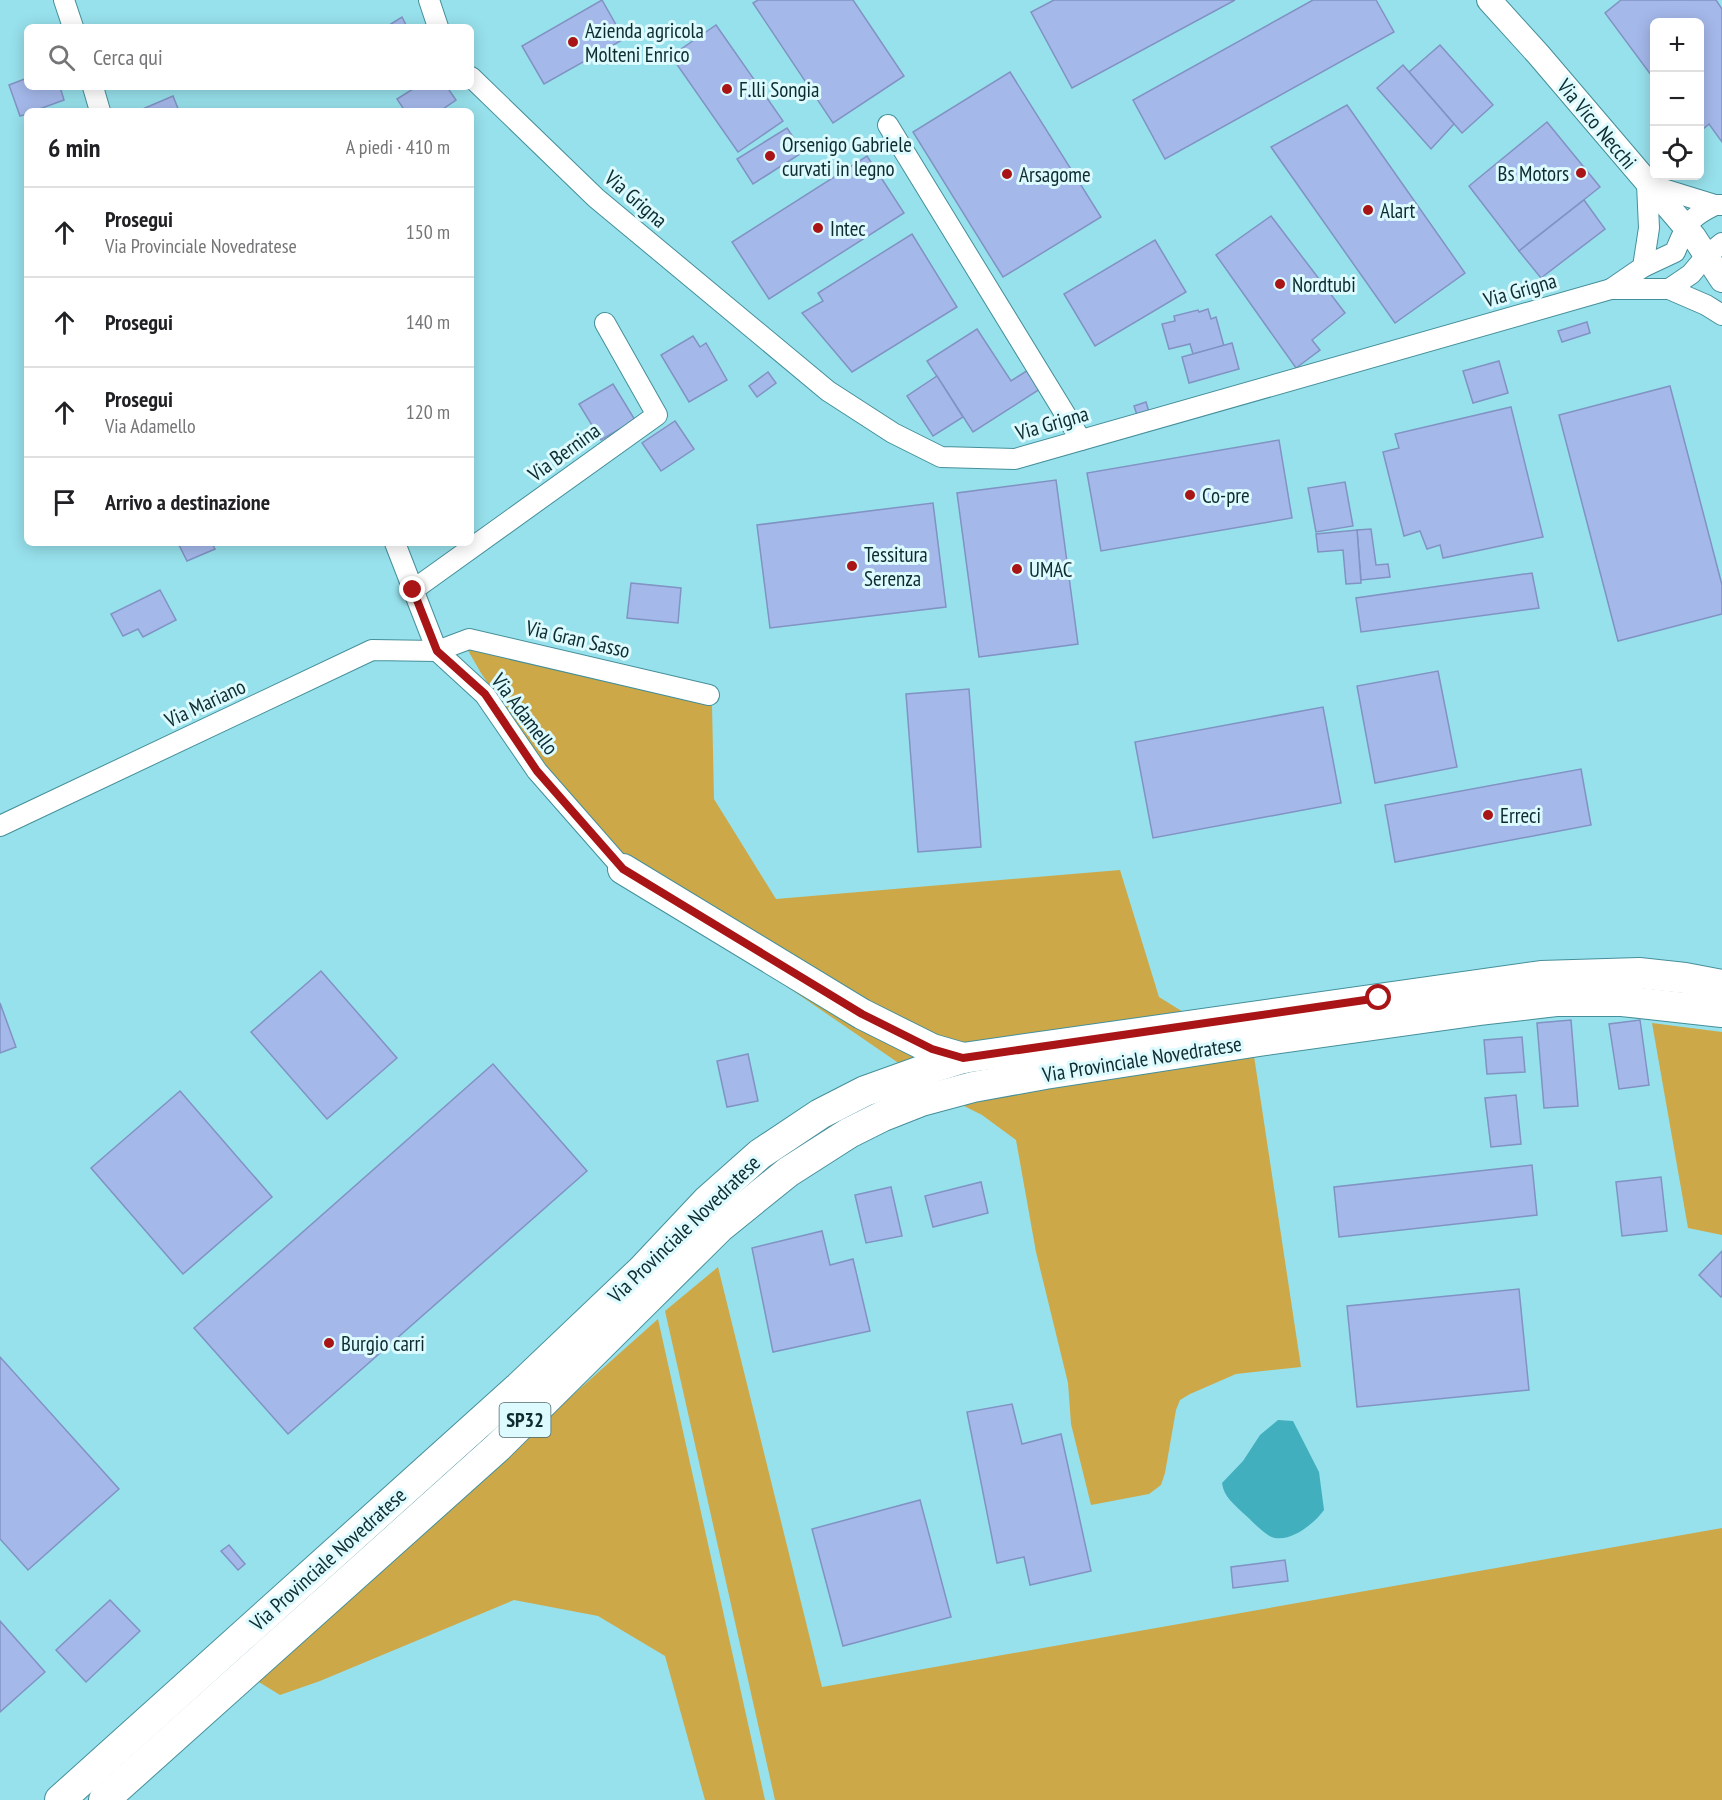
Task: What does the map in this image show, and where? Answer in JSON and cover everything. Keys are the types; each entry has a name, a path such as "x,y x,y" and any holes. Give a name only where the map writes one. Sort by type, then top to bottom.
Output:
{"main road":[{"path":"623,869 862,1014 932,1049 963,1058"},
{"name":"Via Provinciale Novedratese","path":"60,1800 518,1388 642,1269 707,1201 760,1154 820,1114 865,1091 963,1058 1541,976 1639,973 1722,985"},
{"name":"Via Provinciale Novedratese","path":"104,1800 498,1447 720,1227 788,1172 849,1133 883,1116 921,1101 973,1087 1024,1077 1490,1009 1556,1002 1622,1001 1722,1012"}],"street":[{"path":"64,0 72,24"},
{"path":"429,0 437,24"},
{"name":"Via Vico Necchi","path":"1489,0 1718,264"},
{"name":"Via Grigna","path":"474,80 596,198 828,391 893,434 941,457 1015,459 1611,289 1668,289 1706,305 1722,315"},
{"path":"94,90 99,108"},
{"path":"888,125 1081,440"},
{"path":"1642,267 1649,228 1647,184 1718,205"},
{"path":"1675,252 1685,228 1696,214 1718,205"},
{"path":"1611,289 1642,267 1675,252 1718,264"},
{"path":"1668,289 1691,274 1718,264"},
{"name":"Via Bernina","path":"413,590 657,415 605,323"},
{"name":"Via Adamello","path":"396,546 437,651 485,694 537,771 623,869"},
{"name":"Via Gran Sasso","path":"437,651 469,639 709,695"},
{"name":"Via Mariano","path":"0,826 372,650 437,651"}],"shaded area":[{"path":"466,647 712,705 714,799 776,899 1120,870 1159,997 1254,1056 1301,1367 1236,1374 1180,1400 1161,1485 1149,1494 1091,1505 1071,1424 1068,1383 1036,1252 1016,1140 982,1115 954,1101 611,866 481,673"},
{"path":"1652,1023 1722,1032 1722,1235 1688,1228"},
{"path":"718,1267 822,1687 1722,1528 1722,1800 775,1800 665,1311"},
{"path":"658,1319 765,1800 705,1800 665,1656 598,1616 514,1600 320,1681 280,1695 254,1679"}],"water":[{"path":"1278,1420 1293,1421 1319,1472 1324,1510 1307,1527 1283,1538 1268,1535 1258,1527 1230,1500 1222,1483 1243,1461 1260,1435"}],"building":[{"name":"Azienda agricola Molteni Enrico","path":"602,0 624,39 544,84 522,46"},
{"path":"758,0 853,0 904,76 833,123 753,3"},
{"path":"1054,0 1235,0 1072,88 1031,12"},
{"path":"1313,0 1376,0 1394,32 1165,159 1133,100"},
{"path":"1621,0 1716,0 1722,9 1722,142 1709,124 1704,128 1704,18 1650,18 1650,74 1605,13"},
{"path":"402,17 406,24 391,24"},
{"name":"F.lli Songia","path":"716,25 783,121 738,152 671,56"},
{"path":"1440,45 1493,105 1462,133 1409,72"},
{"path":"1403,65 1454,124 1431,149 1377,88"},
{"name":"Arsagome","path":"1010,72 1101,217 1003,277 913,132"},
{"path":"24,79 24,90 61,90 64,100 42,108 24,108 24,115 20,116 9,85"},
{"path":"411,90 449,90 456,100 444,108 403,108 397,99"},
{"path":"173,96 178,108 145,108"},
{"name":"Alart","path":"1347,105 1465,273 1395,323 1271,147"},
{"path":"1547,122 1600,187 1519,251 1469,186"},
{"name":"Orsenigo Gabriele curvati in legno","path":"787,128 803,152 753,184 737,159"},
{"name":"Intec","path":"867,156 904,213 769,299 732,242"},
{"path":"1584,200 1605,229 1541,278 1519,251"},
{"name":"Nordtubi","path":"1271,216 1345,313 1312,340 1320,350 1296,368 1216,255"},
{"path":"912,234 957,307 852,372 802,313 823,301 818,293"},
{"path":"1155,240 1186,292 1095,346 1064,294"},
{"path":"1208,309 1211,319 1216,317 1224,346 1193,354 1190,344 1169,349 1162,324 1175,321 1174,316"},
{"path":"1587,322 1590,333 1562,342 1558,331"},
{"path":"977,329 1011,381 1028,370 1040,389 973,432 927,361"},
{"path":"693,336 700,347 706,343 727,380 689,402 661,355"},
{"path":"1232,343 1239,369 1189,383 1182,357"},
{"path":"1499,361 1508,393 1473,403 1463,371"},
{"path":"768,372 776,383 757,397 749,386"},
{"path":"937,376 963,417 933,436 907,396"},
{"path":"613,384 635,420 601,440 579,404"},
{"path":"1670,386 1722,585 1722,614 1618,641 1559,415"},
{"path":"1146,402 1149,412 1137,415 1134,406"},
{"path":"1511,407 1543,537 1443,558 1440,545 1427,549 1420,531 1404,536 1383,452 1399,448 1395,434"},
{"path":"675,421 694,449 661,471 642,443"},
{"name":"Co-pre","path":"1279,440 1292,518 1101,551 1087,473"},
{"name":"UMAC","path":"1056,480 1078,644 979,657 957,493"},
{"path":"1345,482 1353,526 1316,532 1308,488"},
{"name":"Tessitura Serenza","path":"933,503 946,607 770,628 757,525"},
{"path":"1371,529 1376,565 1388,564 1390,577 1361,580 1357,530"},
{"path":"1357,530 1361,583 1346,584 1343,550 1318,552 1316,534"},
{"path":"180,546 214,546 215,549 187,561"},
{"path":"1532,573 1539,608 1361,632 1356,598"},
{"path":"631,583 681,588 678,623 627,618"},
{"path":"160,590 176,620 143,637 138,629 123,636 111,614"},
{"path":"1438,671 1457,767 1375,783 1357,686"},
{"path":"969,689 981,847 918,852 906,694"},
{"path":"1323,707 1341,803 1153,838 1135,742"},
{"name":"Erreci","path":"1581,769 1591,825 1395,862 1385,805"},
{"path":"321,971 397,1058 327,1119 251,1032"},
{"path":"0,1003 16,1047 0,1053"},
{"path":"1571,1020 1578,1106 1544,1108 1537,1023"},
{"path":"1640,1020 1649,1085 1619,1089 1609,1024"},
{"path":"1522,1037 1525,1072 1487,1074 1484,1040"},
{"path":"748,1054 758,1101 727,1107 717,1061"},
{"path":"493,1064 587,1171 288,1434 194,1328"},
{"path":"180,1091 272,1197 183,1274 91,1168"},
{"path":"1516,1095 1521,1144 1491,1147 1485,1098"},
{"path":"1532,1165 1537,1215 1339,1237 1334,1187"},
{"path":"1661,1177 1667,1231 1622,1236 1616,1182"},
{"path":"981,1182 988,1213 933,1227 925,1196"},
{"path":"891,1187 902,1236 866,1243 855,1195"},
{"path":"822,1231 830,1265 853,1259 870,1331 773,1352 752,1248"},
{"path":"1722,1251 1722,1296 1721,1297 1699,1275"},
{"path":"1519,1289 1529,1390 1357,1407 1347,1306"},
{"path":"0,1357 119,1489 28,1570 0,1539"},
{"path":"1012,1404 1022,1444 1061,1434 1091,1571 1030,1585 1024,1557 997,1563 967,1412"},
{"path":"920,1500 951,1617 843,1646 812,1529"},
{"path":"229,1545 245,1564 238,1570 221,1551"},
{"path":"1285,1560 1288,1581 1233,1588 1231,1567"},
{"path":"110,1600 140,1631 86,1682 56,1650"},
{"path":"0,1621 45,1672 0,1712"}],"place":[{"name":"Azienda agricola Molteni Enrico","path":"573,42"},
{"name":"F.lli Songia","path":"727,89"},
{"name":"Orsenigo Gabriele curvati in legno","path":"770,156"},
{"name":"Bs Motors","path":"1581,173"},
{"name":"Arsagome","path":"1007,174"},
{"name":"Alart","path":"1368,210"},
{"name":"Intec","path":"818,228"},
{"name":"Nordtubi","path":"1280,284"},
{"name":"Co-pre","path":"1190,495"},
{"name":"Tessitura Serenza","path":"852,566"},
{"name":"UMAC","path":"1017,569"},
{"name":"Erreci","path":"1488,815"},
{"name":"Burgio carri","path":"329,1343"}],"route":[{"path":"413,590 437,651 485,694 537,771 623,869 862,1014 932,1049 963,1058 1379,998"}]}
